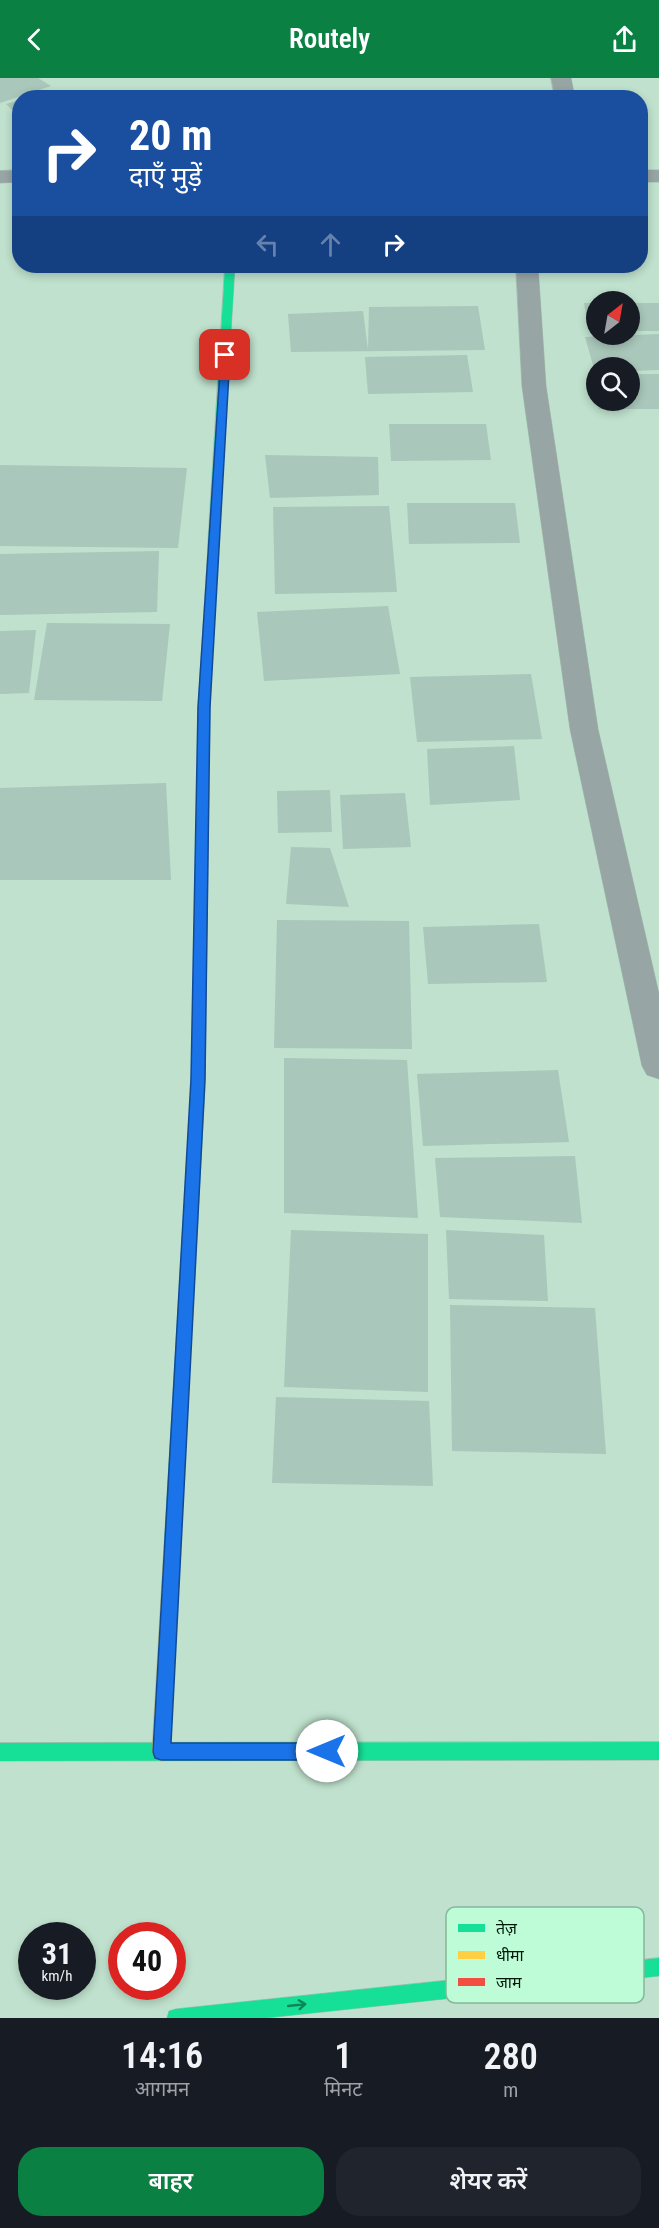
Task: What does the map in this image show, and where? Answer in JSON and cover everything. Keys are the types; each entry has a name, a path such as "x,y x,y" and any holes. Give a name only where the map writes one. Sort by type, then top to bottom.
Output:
{"street":[{"path":"161,1752 198,1079 204,707 230,273"},
{"path":"527,273 534,386 584,729 659,1066"},
{"path":"0,1752 659,1751"},
{"path":"644,1969 659,1967"},
{"path":"176,2018 446,1989"}],"building":[{"path":"0,78 38,78 51,86 39,90 12,90 12,99 0,103"},
{"path":"640,303 659,303 659,331 640,331"},
{"path":"478,306 485,350 291,352 288,314 363,311 368,350 369,307"},
{"path":"659,334 659,370 640,371 640,357 591,357 587,345 640,345 640,335"},
{"path":"467,355 473,392 368,394 365,357"},
{"path":"640,374 659,374 659,409 640,409"},
{"path":"389,424 486,424 491,460 391,461"},
{"path":"265,455 378,457 379,495 270,498"},
{"path":"0,465 187,468 178,548 0,546"},
{"path":"407,503 515,503 520,543 409,544"},
{"path":"389,506 397,592 275,594 273,507"},
{"path":"159,551 157,612 0,615 0,554"},
{"path":"388,606 400,674 264,681 257,612"},
{"path":"47,623 170,624 162,701 34,700"},
{"path":"36,630 29,693 0,694 0,631"},
{"path":"531,674 542,739 417,742 410,677"},
{"path":"514,746 520,800 430,805 427,749"},
{"path":"166,783 171,880 0,880 0,788"},
{"path":"330,790 332,832 278,833 277,791"},
{"path":"405,793 411,847 343,849 340,795"},
{"path":"291,847 330,848 349,907 286,904"},
{"path":"277,920 409,921 412,1049 274,1048"},
{"path":"539,924 547,982 428,984 423,927"},
{"path":"284,1058 407,1060 418,1218 284,1213"},
{"path":"558,1070 569,1142 423,1146 417,1074"},
{"path":"575,1156 582,1223 440,1217 435,1158"},
{"path":"291,1230 428,1234 428,1392 284,1387"},
{"path":"446,1230 544,1235 548,1301 449,1299"},
{"path":"450,1305 595,1308 606,1454 452,1451"},
{"path":"276,1397 429,1401 433,1486 272,1483"}],"traffic: fast":[{"path":"213,546 230,273"},
{"path":"172,1546 198,1088"},
{"path":"0,1752 659,1751"},
{"path":"644,1969 659,1967"},
{"path":"176,2018 446,1989"}],"traffic: slow":[{"path":"203,792 204,707 213,546"},
{"path":"161,1752 172,1546"}],"traffic: jam":[{"path":"198,1088 203,792"}],"route":[{"path":"225,355 204,707 198,1079 161,1752 327,1751"}]}
